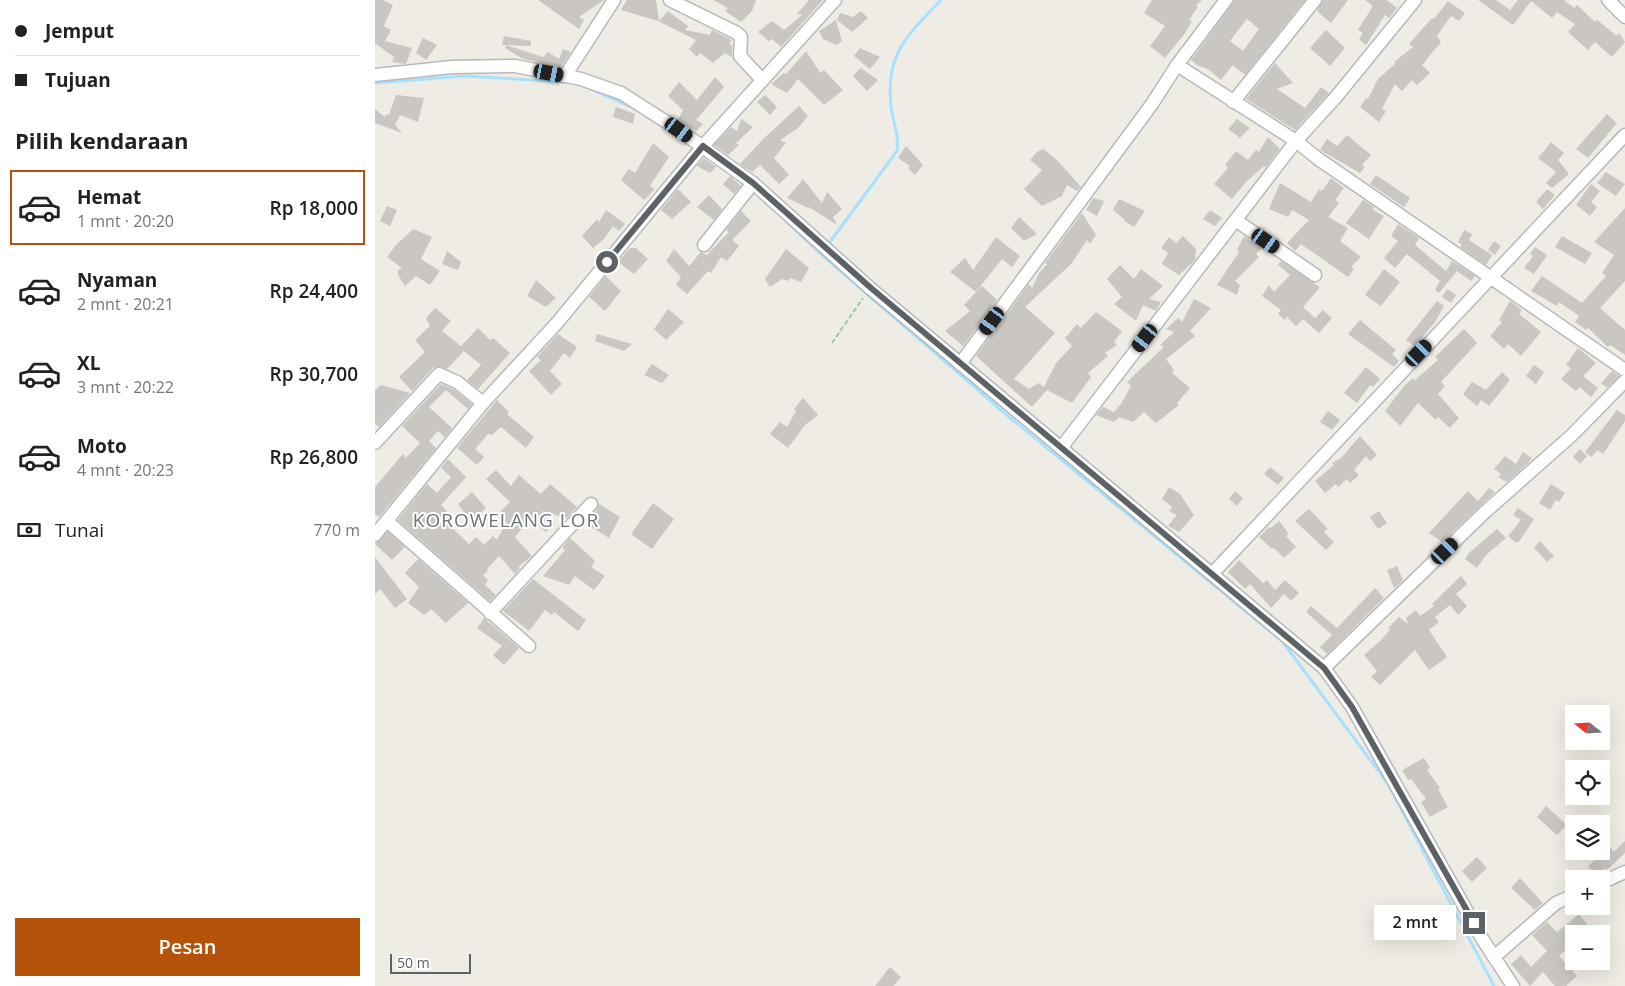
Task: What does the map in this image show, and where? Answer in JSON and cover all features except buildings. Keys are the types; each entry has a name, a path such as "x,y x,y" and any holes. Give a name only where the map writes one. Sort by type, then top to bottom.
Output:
{"street":[{"path":"565,76 614,0"},
{"path":"670,0 737,33 741,37 740,56 762,80"},
{"path":"375,535 483,403 557,323 703,146 835,0"},
{"path":"960,364 1152,104 1177,65 1226,0"},
{"path":"1233,102 1315,0"},
{"path":"1061,448 1237,221 1296,141 1337,97 1415,0"},
{"path":"1608,0 1625,17"},
{"path":"1177,65 1296,141 1491,279 1509,288 1625,370"},
{"path":"375,75 452,66 515,66 581,79 621,93 703,146 960,364 1324,668 1352,707 1494,957 1513,986"},
{"path":"1212,574 1341,434 1491,279 1625,135"},
{"path":"704,245 750,186"},
{"path":"1237,221 1315,275"},
{"path":"375,443 439,374 457,382 483,403"},
{"path":"1324,668 1485,512 1571,436 1625,381"},
{"path":"490,613 591,504"},
{"path":"387,521 529,646"},
{"path":"1610,879 1625,872"},
{"path":"1494,957 1556,903 1565,899"}],"path":[{"path":"832,343 865,296"}],"waterway":[{"path":"827,246 897,151 897,134 892,112 890,88 895,58 909,35 941,0"},
{"path":"375,83 465,76 566,82"},
{"path":"584,86 633,108"},
{"path":"787,222 822,255 1008,416 1282,641 1388,784 1494,986"}],"district":[{"name":"KOROWELANG LOR","path":"506,520"}],"route":[{"path":"607,262 703,146 753,183 871,288 1324,668 1352,707 1474,923"}]}
